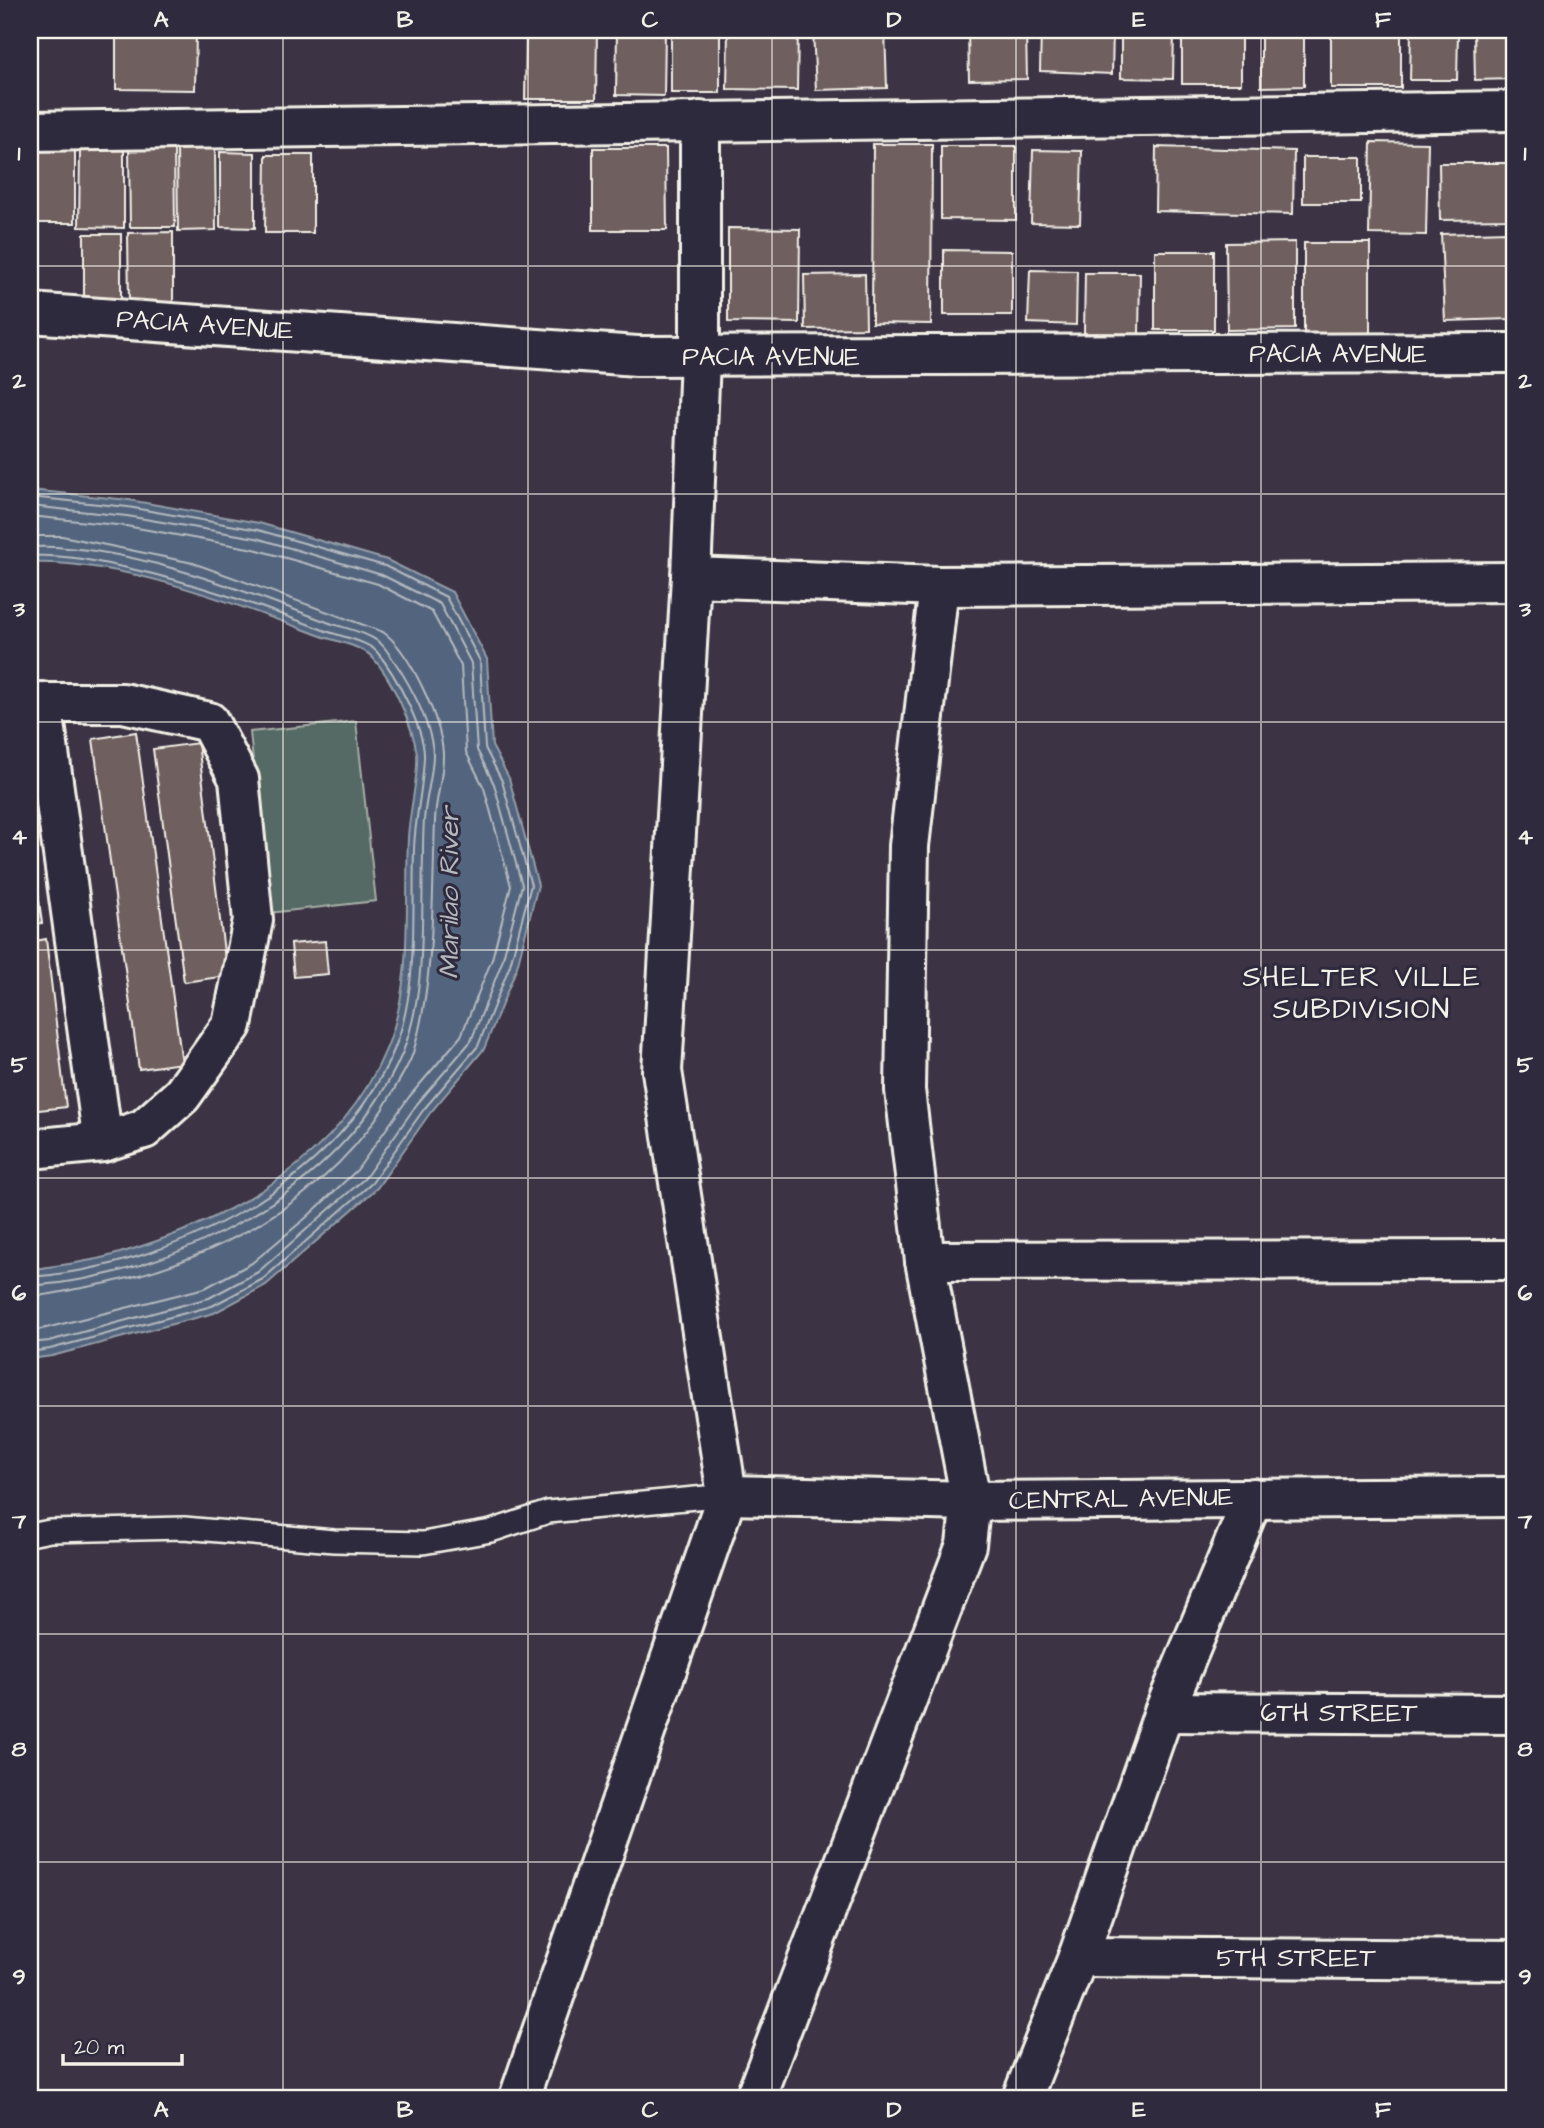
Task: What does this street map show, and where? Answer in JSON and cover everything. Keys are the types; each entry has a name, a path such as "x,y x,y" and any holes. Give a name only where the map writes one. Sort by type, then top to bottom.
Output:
{"street":[{"path":"30,131 1514,111"},
{"path":"519,2098 727,1495 662,1071 691,577 700,358 700,121"},
{"name":"PACIA AVENUE","path":"30,313 637,356 700,358 1514,353"},
{"path":"691,577 939,586 1514,582"},
{"path":"755,2098 966,1545 971,1501 925,1261 905,1090 909,846 939,586"},
{"path":"30,1149 103,1142 144,1129 182,1095 232,1025 253,920 239,779 209,722 123,704 36,702 103,1142"},
{"path":"925,1261 1514,1259"},
{"name":"CENTRAL AVENUE","path":"727,1495 971,1501 1514,1497"},
{"path":"1022,2098 1079,1956 1164,1712 1254,1498"},
{"name":"6TH STREET","path":"1164,1712 1514,1714"},
{"name":"5TH STREET","path":"1079,1956 1514,1960"}],"lane":[{"path":"30,1535 50,1531 184,1528 334,1541 423,1543 491,1531 548,1513 727,1495"}],"green space":[{"path":"356,721 376,901 269,913 250,732"}],"water":[{"name":"Marilao River","path":"30,490 129,500 259,523 387,560 452,592 487,659 492,746 509,778 538,885 517,967 484,1049 430,1113 377,1188 266,1285 214,1313 52,1356 30,1359 30,1270 82,1262 155,1242 237,1205 275,1182 310,1154 341,1123 367,1087 387,1047 401,997 406,944 408,838 417,754 400,702 379,665 367,652 178,586 103,568 30,563"}],"building":[{"path":"116,30 196,30 195,90 116,89"},
{"path":"526,30 597,30 596,99 525,99"},
{"path":"617,30 665,30 664,96 616,95"},
{"path":"671,30 720,30 720,93 671,93"},
{"path":"728,30 798,30 797,90 727,89"},
{"path":"813,30 885,30 887,88 816,90"},
{"path":"968,30 1026,30 1027,79 969,80"},
{"path":"1041,30 1113,30 1112,74 1040,71"},
{"path":"1121,30 1174,30 1173,79 1121,78"},
{"path":"1182,30 1241,30 1241,84 1182,84"},
{"path":"1261,30 1304,30 1304,86 1261,87"},
{"path":"1331,30 1401,30 1401,88 1331,88"},
{"path":"1411,30 1458,30 1457,80 1410,80"},
{"path":"1474,30 1514,30 1514,79 1475,80"},
{"path":"1371,142 1428,143 1426,235 1369,234"},
{"path":"873,144 932,144 931,324 872,323"},
{"path":"941,146 1016,146 1016,220 941,219"},
{"path":"129,147 174,147 175,227 130,227"},
{"path":"1156,147 1294,151 1293,214 1155,211"},
{"path":"593,148 666,148 667,230 593,230"},
{"path":"30,149 75,149 75,223 30,223"},
{"path":"80,149 124,149 124,228 79,227"},
{"path":"177,149 215,149 216,230 178,231"},
{"path":"1033,150 1082,151 1080,224 1031,223"},
{"path":"220,152 255,153 255,228 220,227"},
{"path":"266,155 313,155 313,233 265,233"},
{"path":"1303,157 1361,157 1361,203 1303,203"},
{"path":"1439,163 1509,163 1511,219 1440,220"},
{"path":"728,228 800,229 799,323 728,322"},
{"path":"173,232 173,303 129,304 128,233"},
{"path":"1507,232 1510,319 1445,321 1441,234"},
{"path":"84,234 121,234 121,305 84,306"},
{"path":"1295,242 1295,329 1227,330 1226,243"},
{"path":"1304,243 1370,243 1370,333 1304,333"},
{"path":"944,250 1012,251 1012,315 944,315"},
{"path":"1155,251 1214,251 1214,330 1155,330"},
{"path":"1030,270 1077,271 1076,325 1028,323"},
{"path":"1085,273 1140,273 1139,334 1084,333"},
{"path":"865,274 866,328 805,329 804,275"},
{"path":"136,732 182,1063 139,1069 93,739"},
{"path":"198,743 227,976 184,982 153,749"},
{"path":"30,831 42,923 30,924"},
{"path":"46,939 66,1107 30,1111 30,942"},
{"path":"325,941 328,974 294,977 291,944"}],"district":[{"name":"SHELTER VILLE SUBDIVISION","path":"1362,993"}]}
